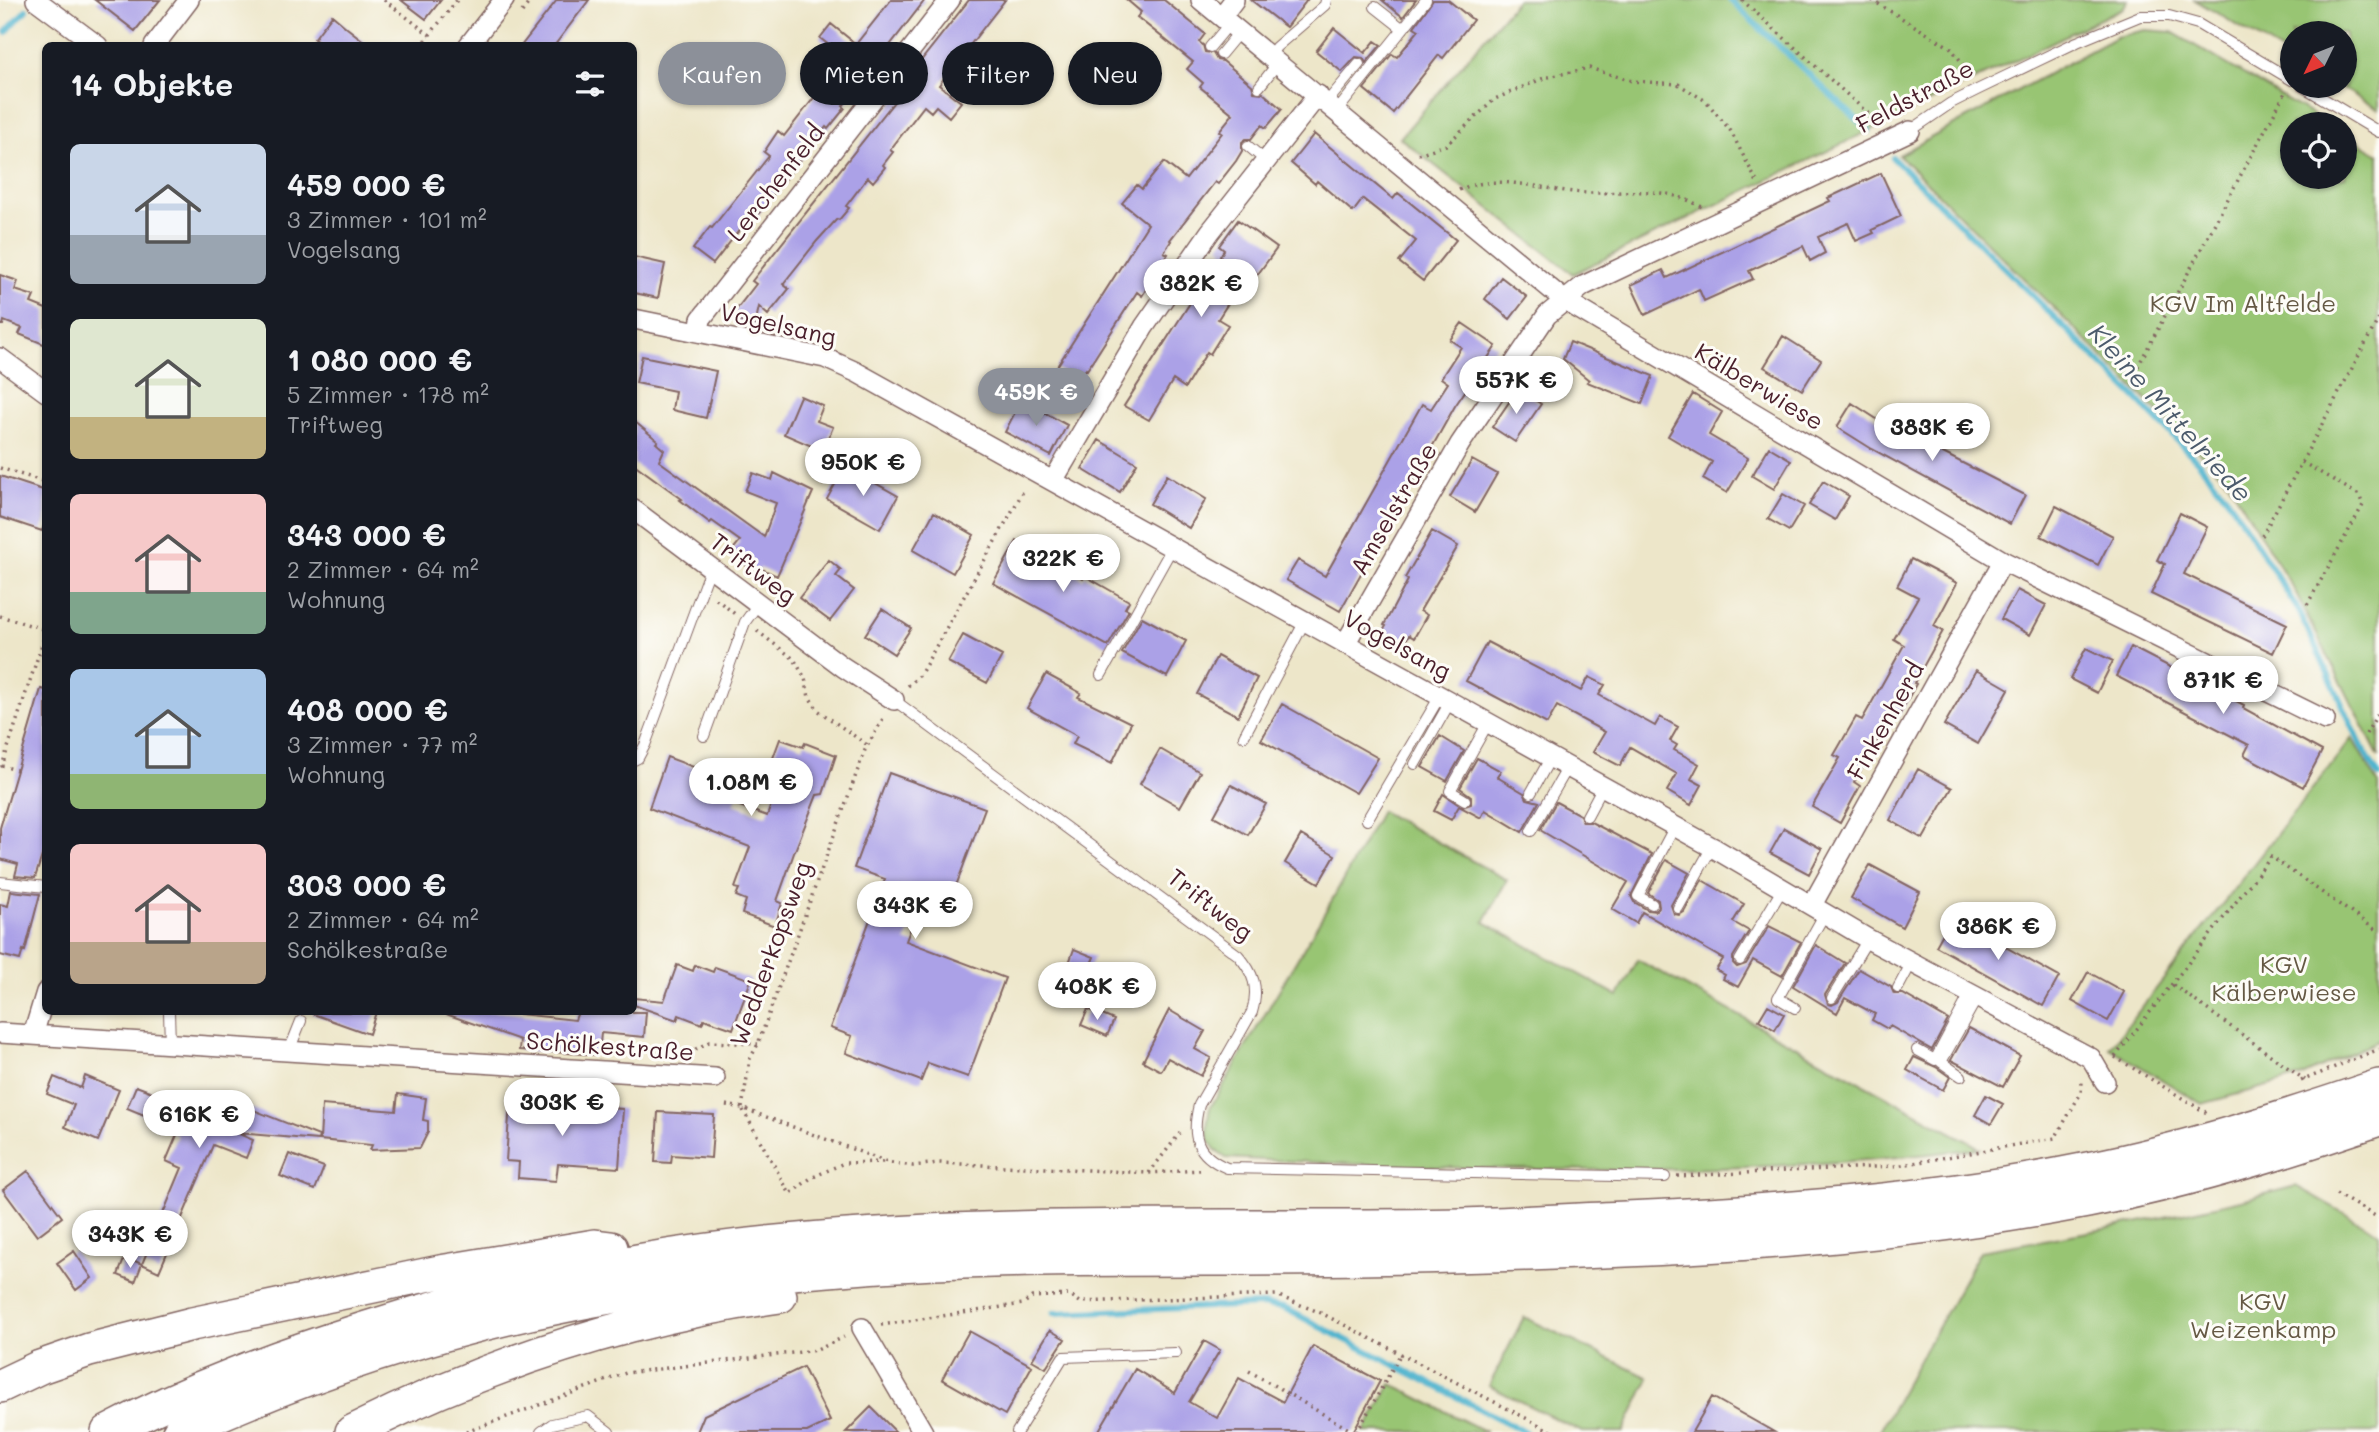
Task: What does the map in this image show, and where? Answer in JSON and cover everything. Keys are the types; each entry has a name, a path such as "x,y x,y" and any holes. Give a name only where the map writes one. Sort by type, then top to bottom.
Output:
{"highway":[{"path":"108,1432 220,1380 318,1343 463,1299 655,1256 789,1240 924,1232 1279,1225 1466,1225 1800,1208 1914,1196 2089,1169 2279,1120 2379,1086"},
{"path":"178,1432 300,1382 488,1323 562,1306 677,1286 850,1268 955,1262 1509,1254 1790,1240 1932,1225 2092,1200 2290,1150 2379,1119"},
{"path":"5,1385 40,1367 115,1343 305,1298 595,1245 655,1256"},
{"path":"352,1432 479,1375 658,1319 755,1300 861,1285 924,1280 955,1262"}],"street":[{"path":"36,0 93,42"},
{"path":"157,42 189,0"},
{"path":"471,42 504,0"},
{"name":"Lerchenfeld","path":"699,332 701,319 950,0"},
{"name":"Kälberwiese","path":"1202,0 1564,300 2003,561 2325,720"},
{"path":"1230,24 1234,0"},
{"path":"1053,481 1144,327 1210,232 1266,161 1327,103"},
{"name":"Feldstraße","path":"1564,300 1583,286 1910,131"},
{"name":"Amselstraße","path":"1345,644 1460,444 1547,315 1564,300"},
{"name":"Vogelsang","path":"637,320 825,358 856,372 1675,826 1868,939 2091,1058 2105,1082"},
{"path":"0,358 42,389"},
{"name":"Triftweg","path":"637,512 843,667 899,695"},
{"name":"Finkenherd","path":"1819,909 2003,561"},
{"path":"33,1035 42,1005"},
{"name":"Schölkestraße","path":"0,1032 715,1078"},
{"path":"862,1328 923,1432"}],"lane":[{"path":"1259,87 1274,59 1276,47 1325,5 1326,0"},
{"path":"1327,103 1403,29 1426,0"},
{"path":"1375,7 1403,29"},
{"name":"Feldstraße","path":"1910,131 1951,103 1979,89 2077,42 2140,16 2169,16 2198,24 2280,73"},
{"path":"1210,47 1230,24"},
{"path":"1222,54 1230,24"},
{"path":"1327,103 1359,64"},
{"path":"2322,98 2379,132"},
{"path":"1248,146 1266,161"},
{"path":"1101,675 1172,548"},
{"path":"637,758 645,745 710,569"},
{"path":"704,736 745,622 758,604"},
{"path":"1244,736 1305,621"},
{"name":"Triftweg","path":"899,695 1227,947 1250,968 1256,997 1252,1012 1199,1105 1196,1116"},
{"path":"1415,764 1445,699"},
{"path":"1367,820 1445,699"},
{"path":"1465,800 1450,791 1488,723"},
{"path":"1531,793 1559,762"},
{"path":"1531,831 1559,762"},
{"path":"1587,816 1603,786"},
{"path":"1652,904 1638,896 1675,826"},
{"path":"1678,908 1712,847"},
{"path":"0,882 42,887"},
{"path":"1740,960 1783,888"},
{"path":"1795,1008 1778,999 1819,909"},
{"path":"1832,998 1868,939"},
{"path":"1898,988 1912,962"},
{"path":"1917,1049 1935,1060 1974,996"},
{"path":"1961,1076 1941,1062 1974,996"},
{"path":"169,1015 170,1043"},
{"path":"289,1051 301,1021"},
{"path":"1196,1116 1198,1142 1204,1153 1211,1161 1227,1168 1665,1177"},
{"path":"1017,1432 1063,1357 1176,1353"},
{"path":"541,1432 552,1424 588,1416 609,1432"}],"path":[{"path":"384,0 430,35"},
{"path":"424,42 457,0"},
{"path":"1742,0 1887,131"},
{"path":"1872,0 1951,48 1977,82 1979,89"},
{"path":"1421,163 1412,156 1446,145 1495,99 1544,78 1588,68 1632,81 1678,84 1706,101 1730,130 1762,190"},
{"path":"2131,379 2282,98"},
{"path":"1467,200 1457,191 1471,184 1513,184 1589,193 1662,193 1687,199 1704,209"},
{"path":"2262,536 2379,318"},
{"path":"2302,462 2363,499 2307,605"},
{"path":"0,468 42,481"},
{"name":"Wedderkopsweg","path":"742,1108 750,1059 868,745 899,695 920,675 1034,471"},
{"path":"0,616 42,630"},
{"path":"17,770 2,766 42,643"},
{"path":"794,659 805,678 809,697 819,711 868,745"},
{"path":"2366,734 2379,711"},
{"path":"2217,1109 2205,1112 2115,1056 2271,857 2379,932"},
{"path":"2172,985 2305,1080"},
{"path":"2292,1085 2379,1049"},
{"path":"1665,1177 1896,1166 2055,1138 2081,1093 2082,1082"},
{"path":"2081,1093 2105,1082"},
{"path":"726,1105 742,1108 887,1162"},
{"path":"742,1108 790,1194 811,1178 844,1163 887,1162 913,1166 939,1163 1149,1173 1227,1168"},
{"path":"1149,1173 1196,1116"},
{"path":"2336,1194 2379,1218"},
{"path":"1321,1313 1553,1432"},
{"path":"1249,1371 1355,1432 1400,1355"}],"green space":[{"path":"1517,0 2128,0 2123,8 1573,274 1400,138"},
{"path":"2195,0 2379,0 2379,110 2357,97 2357,21 2280,21 2280,51"},
{"name":"KGV Im Altfelde","path":"2145,30 2172,32 2308,112 2280,112 2280,189 2357,189 2357,141 2379,154 2379,757 2296,593 2228,481 1899,155 2116,37"},
{"name":"KGV Kälberwiese","path":"2352,738 2379,785 2379,1040 2300,1077 2202,1104 2110,1048"},
{"path":"1381,811 1507,880 1484,922 1618,996 1638,960 1980,1148 1887,1158 1699,1169 1509,1169 1226,1158 1214,1148 1208,1136 1210,1108"},
{"name":"KGV Weizenkamp","path":"2296,1186 2379,1233 2379,1432 1879,1432 1980,1251 2178,1214"},
{"path":"1524,1317 1649,1378 1623,1432 1582,1432 1489,1386"},
{"path":"1391,1384 1486,1432 1364,1432"}],"building":[{"path":"95,0 160,0 135,31"},
{"path":"401,0 441,0 426,19"},
{"path":"557,0 589,0 557,42 524,42"},
{"path":"891,0 925,0 893,42 858,42"},
{"path":"969,0 1005,0 972,42 942,42 942,81 939,85 942,87 942,105 959,105 949,117 936,106 931,112 924,106 890,150 893,152 883,165 885,167 873,182 868,177 846,206 849,208 817,241 783,284 789,289 768,315 759,307 755,325 729,319 756,284 752,281 891,105 928,105 928,52"},
{"path":"1127,0 1164,0 1205,34 1199,42 1205,52 1213,53 1217,60 1223,61 1252,85 1254,92 1263,93 1282,109 1266,128 1262,125 1251,139 1242,142 1242,151 1236,161 1218,184 1215,182 1170,240 1164,252 1168,254 1142,296 1137,292 1078,381 1056,368 1148,224 1122,203 1137,185 1142,189 1164,162 1186,179 1222,133 1219,131 1233,114 1200,87 1203,83 1187,69 1193,62 1137,17 1141,12"},
{"path":"1251,0 1307,0 1286,27"},
{"path":"1382,0 1416,0 1403,17"},
{"path":"1433,0 1448,0 1473,20 1443,58 1439,55 1393,113 1364,89 1392,54 1397,57 1419,30 1414,27"},
{"path":"332,15 365,42 318,42 314,39"},
{"path":"831,24 854,42 825,42 820,38"},
{"path":"1334,28 1365,53 1375,41 1381,45 1366,63 1363,58 1356,57 1342,72 1316,51"},
{"path":"808,105 844,105 845,108 828,129 826,127 745,231 741,228 713,264 693,249 769,156 764,152 778,131 784,136"},
{"path":"1314,134 1393,199 1398,193 1456,240 1423,281 1399,262 1416,241 1363,199 1353,212 1291,163"},
{"path":"1881,173 1901,216 1872,230 1874,233 1856,241 1848,223 1818,237 1825,253 1810,261 1803,246 1749,271 1753,279 1704,301 1699,289 1645,315 1631,285 1663,270 1667,278 1830,201 1828,198"},
{"path":"1238,220 1277,248 1258,274 1250,269 1218,319 1228,325 1210,354 1207,352 1185,388 1173,380 1149,420 1124,406 1224,250 1219,246"},
{"path":"637,258 665,264 658,298 637,294"},
{"path":"0,275 18,281 15,290 34,296 31,303 42,307 42,343 19,334 22,328 4,321 3,325 0,325"},
{"path":"1501,277 1527,297 1510,319 1485,299"},
{"path":"1462,323 1496,346 1455,406 1340,611 1286,580 1298,560 1325,576 1422,404 1431,409 1448,383 1441,378 1461,347 1450,340"},
{"path":"1783,336 1821,360 1802,390 1764,367"},
{"path":"1570,342 1653,376 1642,404 1587,382 1589,380 1563,359"},
{"path":"642,356 716,371 706,418 672,410 675,391 637,383"},
{"path":"1518,389 1541,404 1515,442 1492,427"},
{"path":"1693,394 1722,412 1709,435 1748,458 1727,493 1703,479 1712,462 1668,436"},
{"path":"800,396 823,406 817,421 833,427 823,451 784,434"},
{"path":"1021,400 1067,425 1051,456 1005,432"},
{"path":"1852,403 1883,423 1885,419 1943,449 1941,452 2025,495 2010,524 1837,427"},
{"path":"637,424 658,441 656,443 664,450 659,461 764,537 776,503 745,491 753,473 772,480 774,473 813,492 777,576 760,568 756,573 730,553 740,541 712,521 710,523 680,500 682,499 637,466"},
{"path":"1099,440 1137,463 1120,492 1082,469"},
{"path":"1769,447 1791,460 1774,489 1752,476"},
{"path":"1472,460 1497,474 1475,512 1450,497"},
{"path":"845,466 898,496 880,529 827,499"},
{"path":"1167,475 1206,499 1189,528 1150,504"},
{"path":"0,476 42,490 42,531 0,517"},
{"path":"1823,481 1849,496 1835,520 1809,505"},
{"path":"1783,494 1804,506 1789,531 1768,519"},
{"path":"2056,506 2113,536 2098,565 2041,536"},
{"path":"934,512 974,535 953,573 913,550"},
{"path":"2180,513 2207,527 2184,574 2287,624 2273,653 2151,594 2165,564 2157,560"},
{"path":"1432,531 1458,546 1420,611 1427,615 1414,638 1409,635 1402,647 1381,635 1408,580 1405,578"},
{"path":"1017,541 1083,579 1085,576 1129,601 1125,608 1129,610 1108,646 993,583"},
{"path":"1911,559 1957,583 1934,626 1943,631 1896,721 1890,719 1854,782 1860,786 1840,823 1812,807 1840,758 1834,755 1856,717 1862,720 1904,645 1894,639 1918,597 1897,586"},
{"path":"829,560 841,570 836,576 854,590 830,621 799,598"},
{"path":"2017,590 2046,605 2030,635 2001,619"},
{"path":"882,609 911,628 894,654 865,635"},
{"path":"1142,617 1186,641 1167,677 1122,653"},
{"path":"963,635 1002,656 987,683 948,662"},
{"path":"1487,642 1581,691 1589,677 1605,685 1599,695 1655,726 1660,717 1678,727 1670,741 1677,745 1674,750 1699,764 1691,779 1702,785 1691,805 1667,791 1677,774 1630,747 1620,766 1593,752 1605,732 1557,706 1547,724 1466,681"},
{"path":"2131,647 2244,705 2243,708 2322,751 2303,787 2244,755 2249,745 2116,676"},
{"path":"2086,648 2113,661 2097,693 2070,679"},
{"path":"1217,656 1257,678 1238,716 1197,694"},
{"path":"1976,670 2009,689 1978,744 1944,725"},
{"path":"1046,674 1081,693 1078,697 1131,723 1112,763 1073,744 1077,736 1027,708"},
{"path":"42,689 42,856 35,878 15,876 18,864 0,859 0,828"},
{"path":"1282,704 1378,758 1356,793 1261,740"},
{"path":"1440,736 1464,751 1447,781 1422,767"},
{"path":"780,739 803,747 805,743 836,755 823,794 817,795 794,853 777,901 782,903 775,926 742,914 746,900 736,896 739,889 735,888 750,847 649,808 667,757 731,781 727,793 737,797 734,804 767,816 782,774 769,769"},
{"path":"1160,749 1200,772 1180,807 1140,784"},
{"path":"1477,758 1501,771 1497,777 1524,793 1527,799 1539,802 1522,832 1485,810 1481,818 1459,806 1451,820 1434,811 1443,794 1462,807 1471,804 1471,796 1460,788"},
{"path":"1918,769 1952,788 1923,839 1890,820"},
{"path":"889,773 985,808 950,902 924,892 906,941 1005,978 968,1077 928,1063 921,1081 846,1053 852,1036 830,1028 885,879 854,868"},
{"path":"1231,785 1266,804 1248,835 1214,816"},
{"path":"1556,802 1580,815 1583,822 1591,822 1652,854 1631,896 1634,902 1648,910 1655,911 1659,907 1658,900 1648,893 1666,860 1689,873 1671,905 1674,914 1684,912 1702,880 1744,904 1733,922 1749,931 1733,957 1733,963 1737,967 1746,964 1769,926 1801,942 1782,976 1753,960 1738,987 1723,979 1725,975 1716,970 1723,959 1642,912 1636,923 1612,909 1628,882 1540,830"},
{"path":"1784,828 1822,849 1809,874 1770,853"},
{"path":"1301,835 1335,855 1319,883 1285,863"},
{"path":"1870,865 1920,892 1902,927 1851,898"},
{"path":"11,891 40,894 25,951 23,950 20,960 0,955 0,904 8,906"},
{"path":"1952,917 2059,977 2043,1006 1936,946"},
{"path":"1816,945 1845,963 1825,995 1828,1004 1838,1002 1859,969 1891,987 1894,994 1903,994 1948,1020 1932,1050 1890,1026 1888,1029 1872,1020 1875,1014 1845,998 1837,1013 1793,986"},
{"path":"1074,949 1094,957 1087,973 1068,966"},
{"path":"677,965 693,971 695,965 713,972 715,967 751,980 733,1029 704,1019 702,1024 679,1015 677,1020 637,1006 637,998 664,1001"},
{"path":"2088,972 2124,992 2108,1021 2072,1001"},
{"path":"1768,1005 1784,1014 1775,1030 1759,1020"},
{"path":"1088,1009 1114,1020 1107,1036 1081,1025"},
{"path":"1169,1010 1205,1031 1195,1049 1211,1058 1201,1076 1168,1058 1161,1071 1143,1061"},
{"path":"637,1012 646,1012 644,1037 601,1033 599,1055 519,1050 520,1040 449,1015 529,1015 575,1020 577,1015 637,1015"},
{"path":"316,1015 375,1015 369,1034"},
{"path":"1969,1028 2020,1056 2003,1087 1951,1060"},
{"path":"1914,1057 1950,1077 1943,1090 1907,1070"},
{"path":"85,1076 119,1090 98,1141 65,1127 74,1105 47,1094 54,1077 81,1088"},
{"path":"136,1086 184,1104 188,1095 242,1117 246,1107 319,1136 318,1140 237,1133 253,1140 246,1158 213,1145 159,1272 142,1264 182,1168 166,1161 177,1135 172,1133 174,1130 147,1120 149,1117 127,1108"},
{"path":"398,1094 426,1098 423,1120 428,1121 428,1132 420,1148 370,1150 372,1145 320,1140 322,1105 396,1111"},
{"path":"1986,1095 2003,1104 1991,1124 1975,1115"},
{"path":"510,1101 623,1109 619,1168 558,1164 556,1181 518,1178 519,1162 506,1161"},
{"path":"658,1112 714,1115 711,1158 672,1155 671,1163 655,1162"},
{"path":"289,1154 324,1167 315,1190 280,1176"},
{"path":"28,1171 62,1217 37,1236 3,1190"},
{"path":"74,1251 92,1278 76,1290 57,1263"},
{"path":"125,1257 142,1264 135,1282 118,1275"},
{"path":"1050,1330 1065,1339 1046,1368 1032,1360"},
{"path":"969,1331 1032,1366 1005,1415 942,1379"},
{"path":"1204,1341 1220,1350 1189,1402 1217,1418 1239,1378 1283,1402 1313,1346 1380,1381 1353,1432 1098,1432 1135,1369 1175,1393"},
{"path":"803,1367 830,1421 807,1432 697,1432 704,1415"},
{"path":"1712,1397 1774,1432 1692,1432"},
{"path":"871,1407 896,1432 846,1432"}],"waterway":[{"name":"Kleine Mittelriede","path":"1730,0 1869,131"},
{"path":"6,32 26,10"},
{"name":"Kleine Mittelriede","path":"1893,158 2133,395 2199,463 2229,500 2300,613 2361,745 2379,776"},
{"path":"1054,1313 1263,1305 1284,1308 1525,1432"}]}
